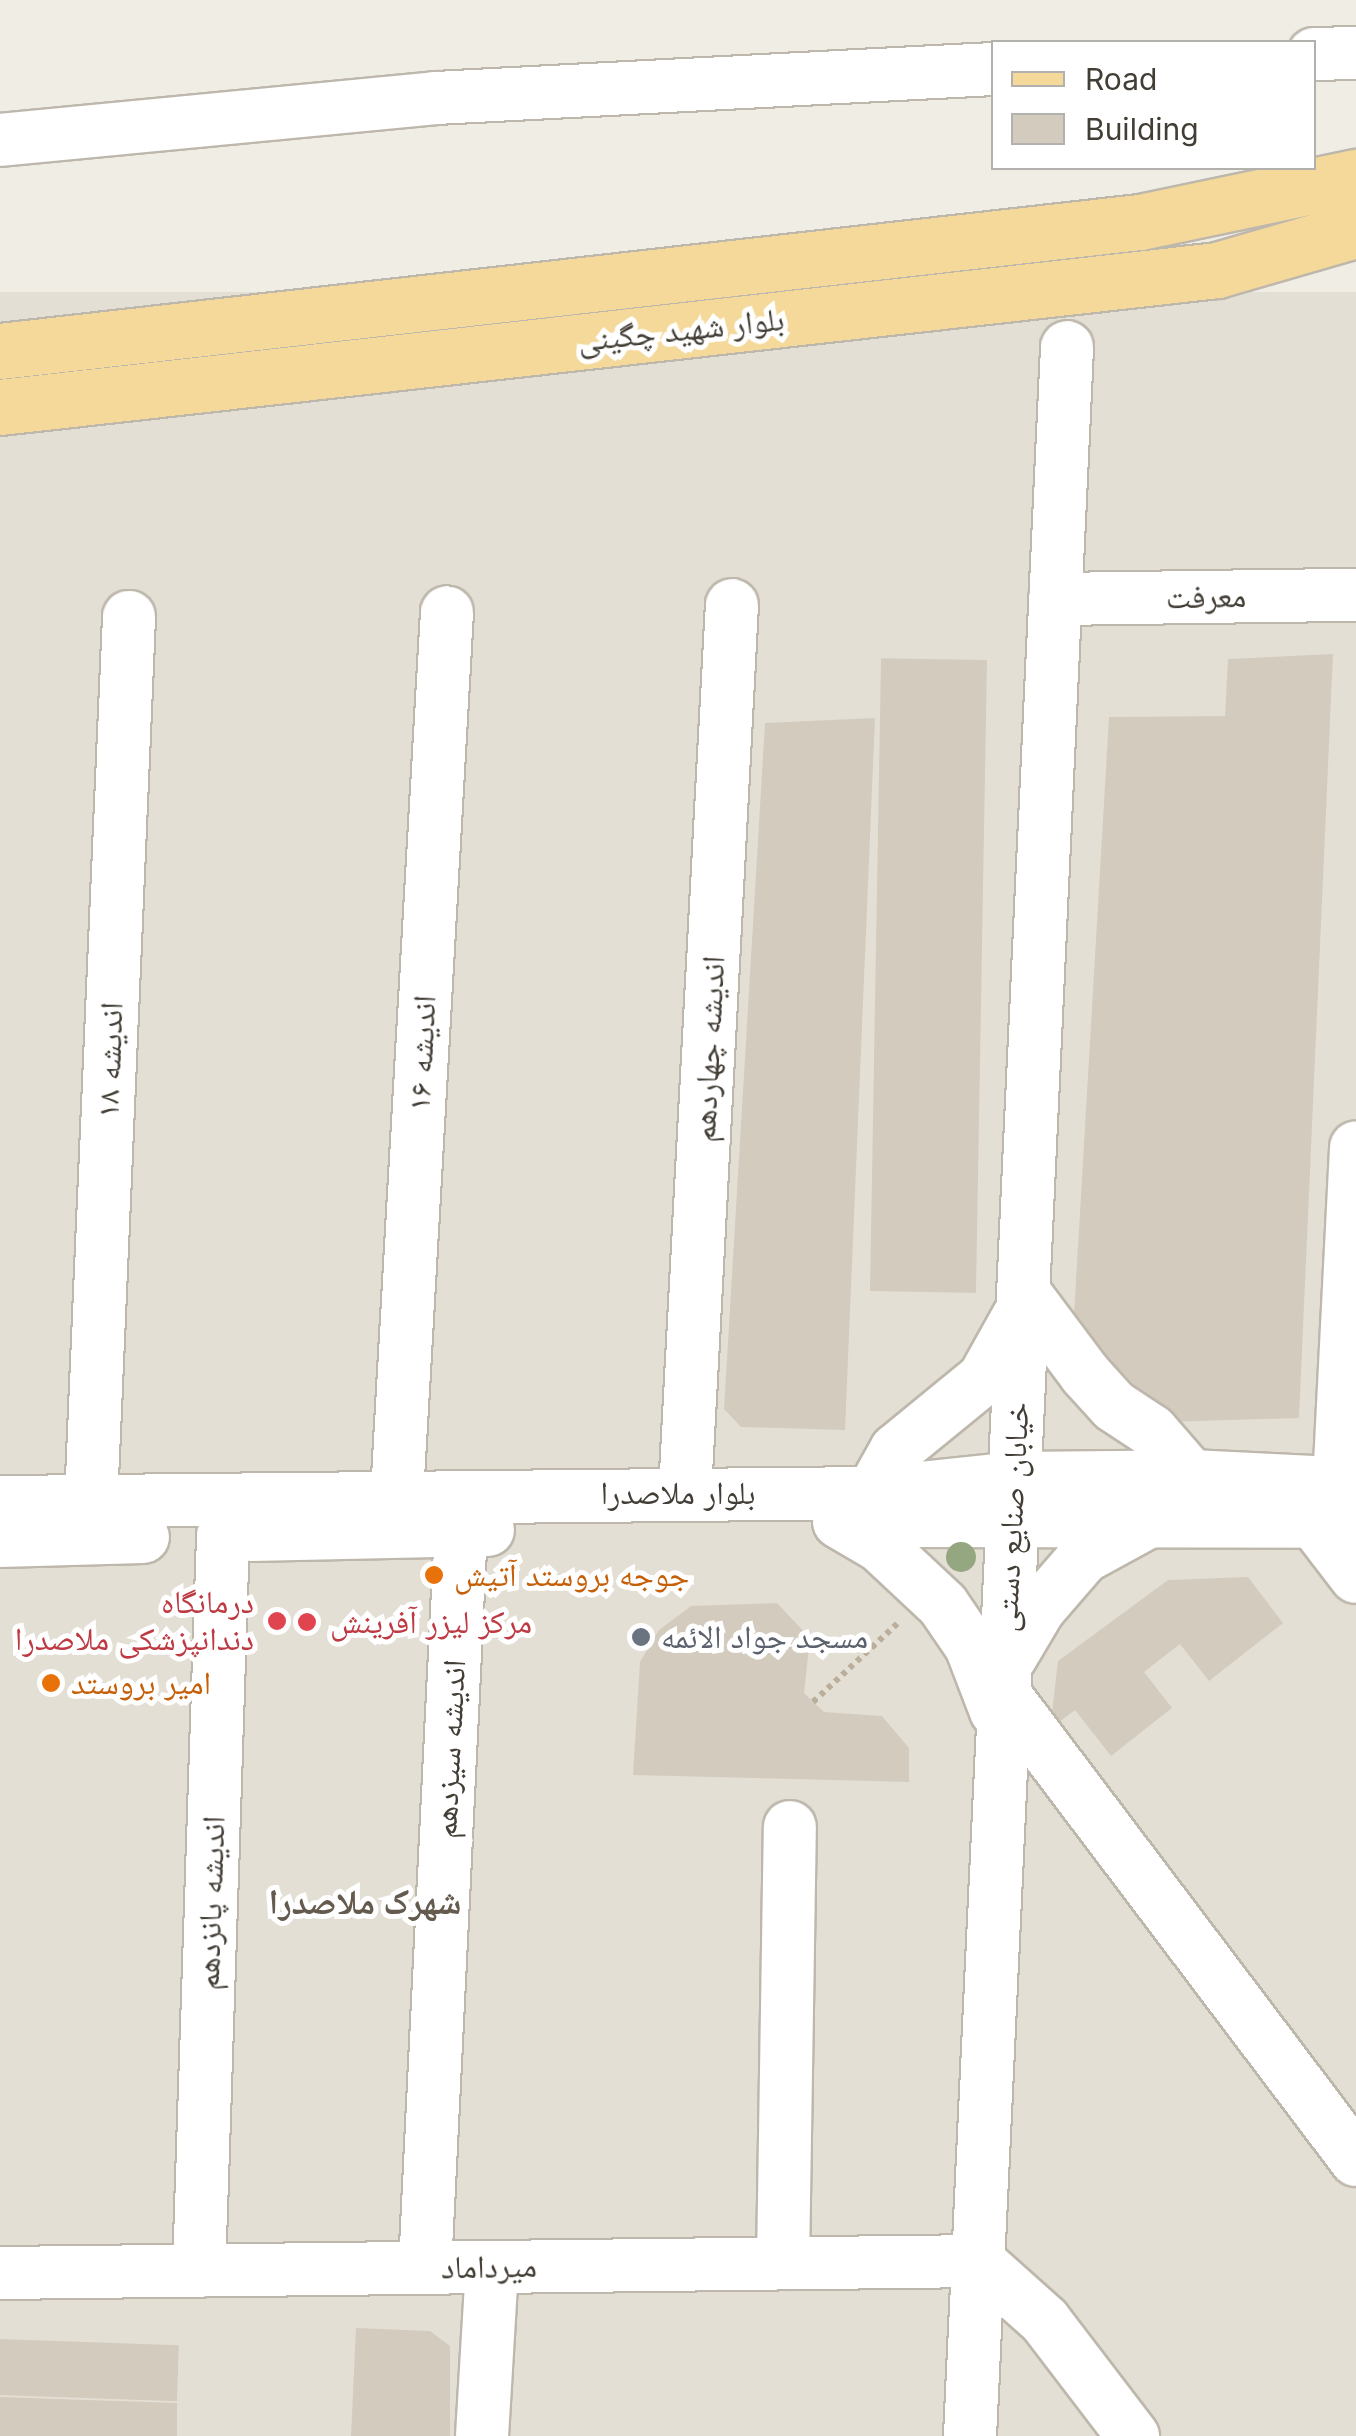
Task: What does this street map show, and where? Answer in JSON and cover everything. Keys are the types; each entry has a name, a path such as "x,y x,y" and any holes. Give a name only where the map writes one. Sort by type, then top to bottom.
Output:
{"main road":[{"name":"بلوار شهید چگینی","path":"0,350 1140,222 1356,178"},
{"name":"بلوار شهید چگینی","path":"0,407 1217,270 1356,230"}],"street":[{"path":"1316,54 1356,53"},
{"path":"0,140 436,98 991,69"},
{"name":"خیابان صنایع دستی","path":"970,2436 1067,347"},
{"name":"معرفت","path":"1055,599 1356,595"},
{"name":"اندیشه چهاردهم","path":"685,1492 732,605"},
{"name":"اندیشه ۱۶","path":"398,1495 447,612"},
{"name":"اندیشه ۱۸","path":"91,1502 129,617"},
{"path":"1356,1147 1341,1503 1356,1577"},
{"path":"1023,1299 1114,1406 1152,1431 1191,1476"},
{"path":"1023,1299 1006,1347 984,1378 896,1450 856,1508 880,1546 932,1592 1004,1697 1356,2160"},
{"name":"بلوار ملاصدرا","path":"0,1540 461,1530 1014,1498 1191,1476 1341,1503"},
{"name":"بلوار ملاصدرا","path":"0,1502 685,1492 856,1508"},
{"name":"بلوار ملاصدرا","path":"1014,1498 1154,1520 1341,1503"},
{"path":"1004,1697 1039,1608 1071,1570 1109,1538 1154,1520"},
{"name":"اندیشه سیزدهم","path":"425,2268 461,1530"},
{"name":"اندیشه پانزدهم","path":"199,2271 223,1536"},
{"path":"783,2263 790,1826"},
{"path":"978,2261 1045,2321 1133,2436"},
{"name":"میرداماد","path":"0,2274 978,2261"},
{"path":"482,2436 492,2267"}],"path":[{"path":"813,1702 932,1592"}],"shaded area":[{"path":"0,292 1356,292 1356,2436 0,2436"}],"building":[{"path":"1333,654 1299,1418 1167,1422 1122,1372 1072,1349 1109,717 1225,716 1228,659"},
{"path":"881,658 987,660 976,1293 870,1291"},
{"path":"875,718 845,1430 741,1427 724,1409 765,723"},
{"path":"1248,1577 1283,1623 1209,1681 1180,1644 1144,1672 1172,1708 1111,1756 1075,1710 1050,1729 1058,1661 1168,1580"},
{"path":"777,1603 810,1638 804,1693 824,1712 882,1716 909,1748 909,1782 633,1775 640,1662 659,1630 691,1606"},
{"path":"356,2328 430,2331 450,2346 450,2436 351,2436"},
{"path":"0,2339 179,2345 177,2401 0,2395"},
{"path":"0,2397 177,2403 177,2436 0,2436"}],"place":[{"name":"جوجه بروستد آتیش","path":"434,1575"},
{"name":"درمانگاه دندانپزشکی ملاصدرا","path":"277,1621"},
{"name":"مرکز لیزر آفرینش","path":"307,1622"},
{"name":"مسجد جواد الائمه","path":"641,1637"},
{"name":"امیر بروستد","path":"51,1683"}],"district":[{"name":"شهرک ملاصدرا","path":"365,1901"}]}
